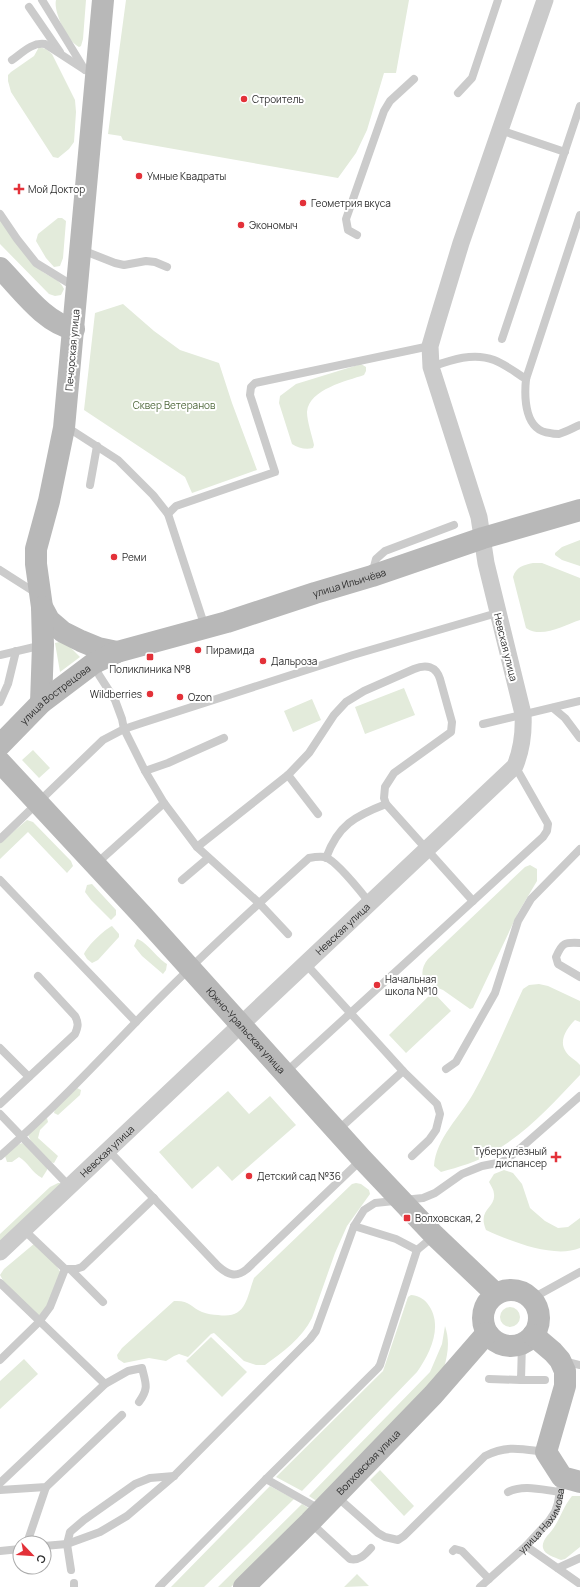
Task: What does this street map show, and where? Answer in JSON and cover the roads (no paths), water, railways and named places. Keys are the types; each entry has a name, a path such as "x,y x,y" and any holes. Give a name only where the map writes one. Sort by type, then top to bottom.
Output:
{"main road":[{"name":"Печорская улица","path":"103,0 91,71 81,250 64,428 49,501 36,549 36,564 41,602 49,620 63,632 87,644 117,652"},
{"path":"0,268 46,316 60,325 74,329"},
{"name":"улица Ильичёва","path":"117,652 205,628 315,592 372,576 483,538 580,510"},
{"path":"41,602 43,645 41,703"},
{"name":"улица Вострецова","path":"0,745 41,703 94,662 117,652"},
{"name":"Южно-Уральская улица","path":"0,762 228,1008 240,1024 285,1072 362,1159 434,1235 496,1294"},
{"path":"513,1290 520,1291 531,1299 535,1304 539,1317 536,1329 528,1339 511,1346 500,1344 490,1338 483,1323 483,1312 488,1301 501,1291 513,1290"},
{"name":"Волховская улица","path":"244,1587 322,1510 433,1396 487,1333"},
{"path":"528,1339 570,1363 565,1371 565,1386 546,1452"},
{"name":"улица Нахимова","path":"546,1452 567,1484"}],"street":[{"name":"Невская улица","path":"0,1252 369,902 515,766 521,752 524,735 523,714 497,614 486,563 479,517 431,367 430,346 459,250 545,0"}],"lane":[{"path":"42,0 91,71"},
{"path":"458,93 472,78 498,0"},
{"path":"29,7 63,56"},
{"path":"12,60 35,44 45,44 63,56 91,71"},
{"path":"357,235 348,230 346,219 384,111 390,100 414,79"},
{"path":"502,339 580,106"},
{"path":"500,130 565,152"},
{"path":"0,214 36,263 77,288"},
{"path":"580,215 526,380 524,394 526,407 531,422 542,432 558,434 580,425"},
{"path":"81,250 124,265 146,261 155,262 167,267"},
{"path":"168,514 176,506 275,472 250,395 251,387 255,383 430,346"},
{"path":"431,367 455,358 488,358 495,360 526,380"},
{"path":"64,428 73,431 118,460 139,479 168,514 205,628"},
{"path":"90,485 97,446"},
{"path":"372,576 376,559 385,550 454,525"},
{"path":"0,570 41,602"},
{"path":"0,839 103,740 124,729 353,655 497,614"},
{"path":"0,655 43,645"},
{"path":"0,702 8,684 16,651"},
{"path":"94,662 115,700 124,729 145,771 164,803 197,847 259,903 288,934"},
{"path":"197,847 288,775 308,753 334,715 346,702 364,691 421,666 428,667 438,672 452,722 451,732 394,773 385,787 384,798 386,804 473,902"},
{"path":"483,724 580,701"},
{"path":"553,708 565,718 580,738"},
{"path":"145,771 168,763 224,738"},
{"path":"285,1072 543,837 547,831 548,824 515,766"},
{"path":"288,775 318,814"},
{"path":"96,864 164,803"},
{"path":"326,858 332,842 346,825 361,814 386,804"},
{"path":"446,1069 456,1062 495,993 518,921 526,907 531,899 580,849"},
{"path":"0,1156 99,1062 136,1022 191,968 309,858 318,856 326,858 334,863 369,902"},
{"path":"182,880 208,858"},
{"path":"0,880 136,1022"},
{"path":"580,943 566,943 561,946 556,957 558,964 580,976"},
{"path":"305,964 403,1071 437,1104 440,1114 436,1130 429,1140 412,1156"},
{"path":"0,1104 75,1034 78,1021 75,1016 38,976"},
{"path":"0,1048 29,1077"},
{"path":"337,1130 403,1071"},
{"path":"52,1545 67,1544 100,1532 127,1516 174,1476 310,1339 316,1331 354,1226 364,1210 375,1203 423,1198 435,1193 462,1174 482,1166 502,1162 515,1153 580,1096"},
{"path":"0,1114 70,1186"},
{"path":"108,1150 218,1266 228,1274 237,1275 247,1269 362,1159"},
{"path":"0,1360 39,1322 50,1307 68,1270 82,1266 154,1198"},
{"path":"354,1226 396,1239 417,1250"},
{"path":"24,1230 103,1302"},
{"path":"159,1587 380,1365 417,1250 434,1235"},
{"path":"531,1299 580,1272"},
{"path":"0,1283 105,1384"},
{"path":"521,1380 528,1339"},
{"path":"0,1483 105,1384 128,1371 142,1368 147,1382 145,1394 139,1402"},
{"path":"489,1379 545,1380"},
{"path":"30,1535 46,1487 122,1415"},
{"path":"266,1479 322,1510 385,1537 398,1540 404,1536 485,1456 498,1450 514,1448 546,1452"},
{"path":"72,1570 67,1544 70,1532 135,1484 150,1478 174,1476"},
{"path":"508,1492 517,1488 567,1484"},
{"name":"улица Нахимова","path":"486,1584 526,1546 555,1512 567,1484"},
{"path":"0,1490 46,1487"},
{"path":"322,1510 350,1559 353,1560 362,1557 371,1548"},
{"path":"526,1546 580,1584"},
{"path":"0,1551 12,1549"},
{"path":"453,1551 455,1549 462,1551 486,1584"},
{"path":"558,1568 580,1558"}],"place":[{"name":"Строитель","path":"244,99"},
{"name":"Умные Квадраты","path":"139,176"},
{"name":"Мой Доктор","path":"19,189"},
{"name":"Геометрия вкуса","path":"303,203"},
{"name":"Экономыч","path":"241,225"},
{"name":"Реми","path":"114,557"},
{"name":"Пирамида","path":"198,650"},
{"name":"Поликлиника №8","path":"150,657"},
{"name":"Дальроза","path":"263,661"},
{"name":"Wildberries","path":"150,694"},
{"name":"Ozon","path":"180,697"},
{"name":"Начальная школа №10","path":"377,985"},
{"name":"Туберкулёзный диспансер","path":"556,1157"},
{"name":"Детский сад №36","path":"249,1176"},
{"name":"Волховская, 2","path":"407,1218"}],"park label":[{"name":"Сквер Ветеранов","path":"174,405"}]}
